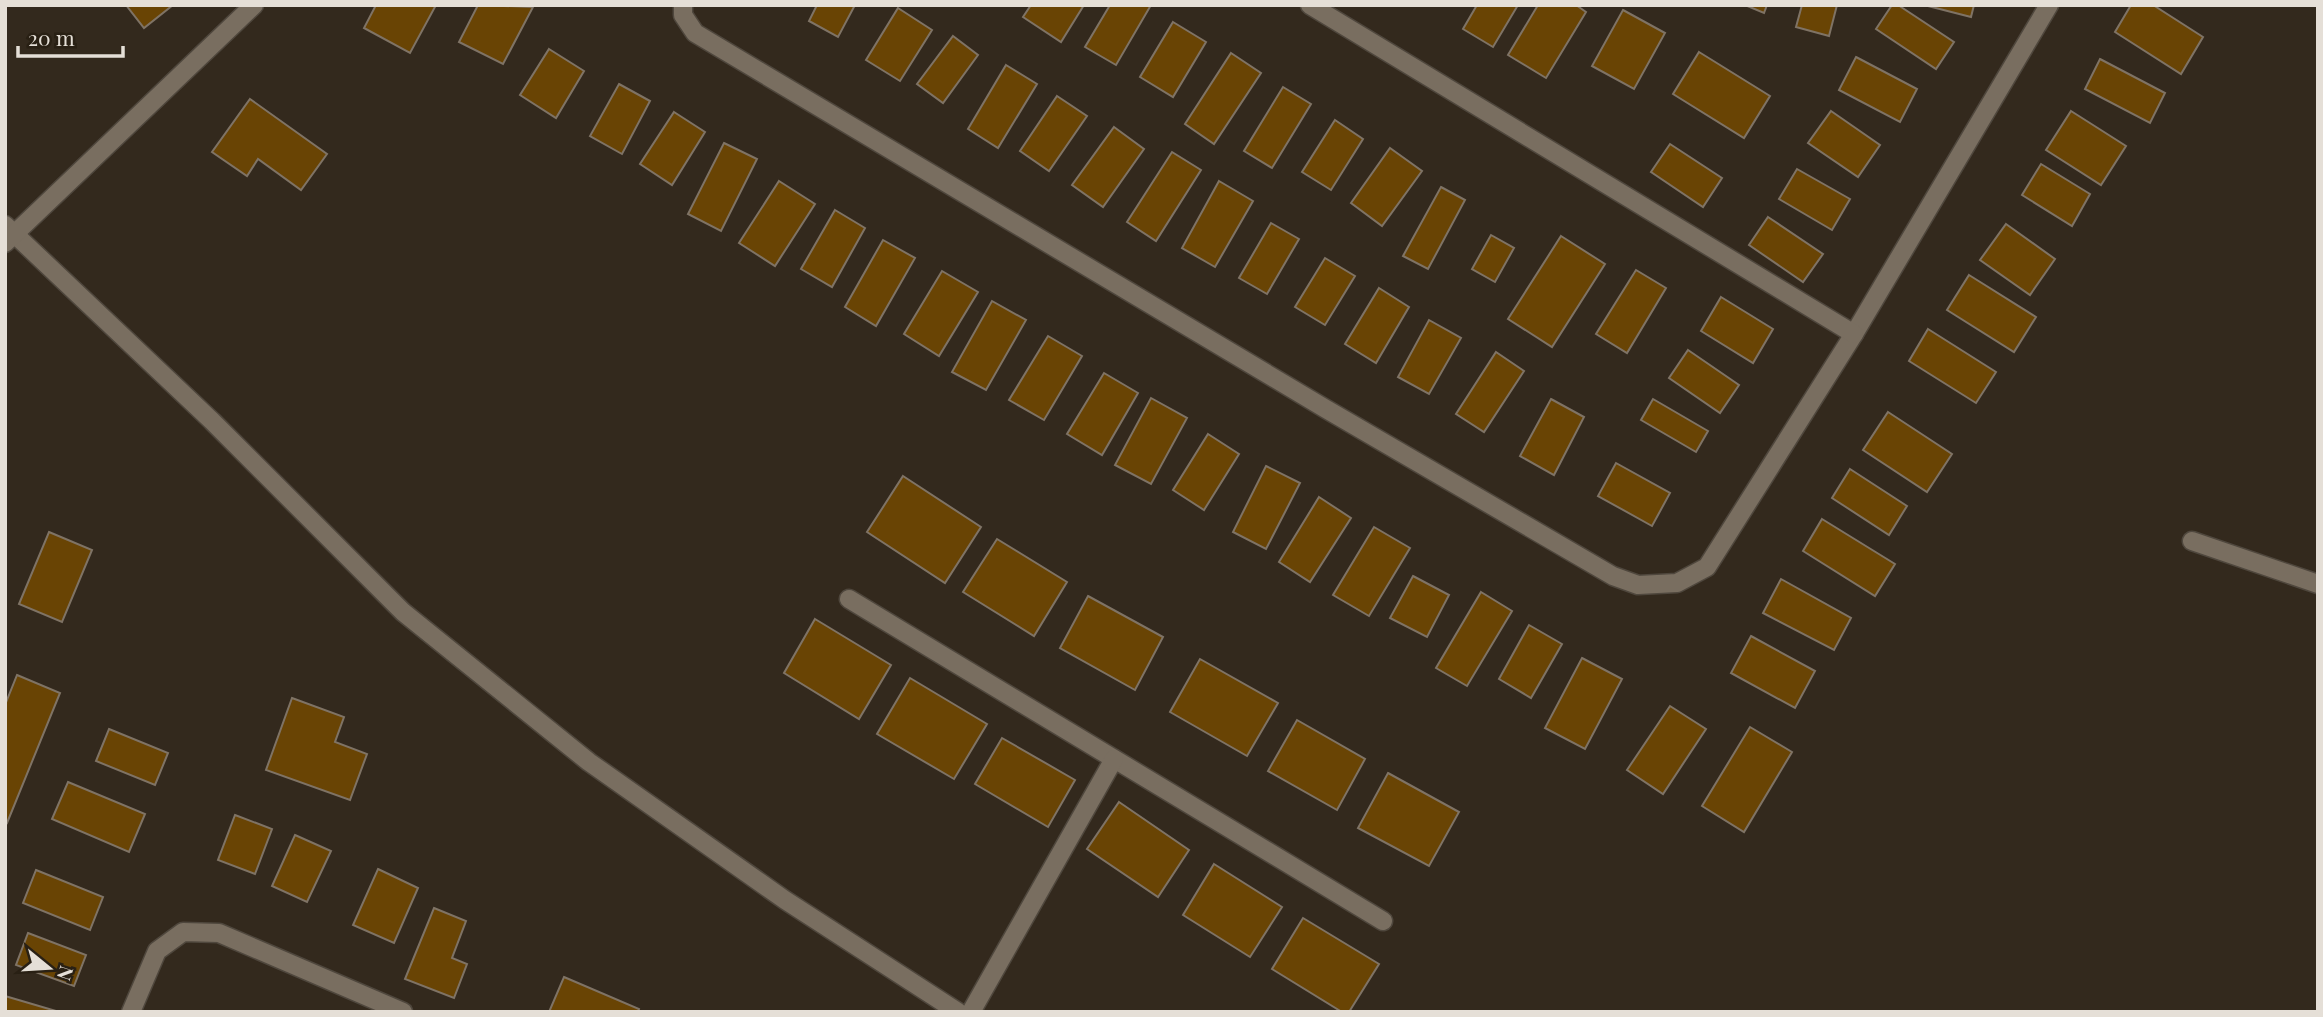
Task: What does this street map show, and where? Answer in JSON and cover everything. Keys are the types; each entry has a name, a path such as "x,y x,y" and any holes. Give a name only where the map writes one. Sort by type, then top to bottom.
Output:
{"street":[{"path":"254,5 8,234 212,421 403,612 589,762 785,900 958,1012"},
{"path":"683,5 683,15 695,33 1613,576 1638,585 1677,583 1706,567 1854,334 2049,5"},
{"path":"1310,5 1854,334"},
{"path":"2192,541 2318,584"},
{"path":"849,599 1383,921"},
{"path":"971,1012 1114,759"},
{"path":"131,1012 157,951 183,932 219,933 403,1012"}],"building":[{"path":"126,5 173,5 144,28"},
{"path":"376,5 436,5 410,53 364,28"},
{"path":"478,5 533,7 503,64 459,42"},
{"path":"817,5 855,5 838,37 809,21"},
{"path":"1031,5 1084,5 1061,42 1023,17"},
{"path":"1110,5 1151,5 1116,65 1085,47"},
{"path":"1477,5 1518,5 1493,47 1463,29"},
{"path":"1538,5 1576,5 1586,12 1546,78 1508,55"},
{"path":"1745,5 1767,5 1764,13"},
{"path":"1802,5 1837,5 1829,36 1796,27"},
{"path":"1892,5 1898,5 1954,42 1936,69 1876,29"},
{"path":"1924,5 1974,5 1971,17"},
{"path":"2131,5 2153,5 2203,37 2181,74 2115,32"},
{"path":"898,8 932,30 900,81 866,60"},
{"path":"1623,10 1665,33 1634,89 1592,66"},
{"path":"1173,22 1206,42 1173,97 1140,77"},
{"path":"953,36 978,55 943,103 917,84"},
{"path":"549,49 584,71 556,118 520,95"},
{"path":"1699,52 1770,96 1744,138 1673,94"},
{"path":"1231,53 1261,73 1214,144 1185,124"},
{"path":"1856,57 1917,89 1900,122 1839,90"},
{"path":"2100,59 2165,93 2150,123 2085,89"},
{"path":"1006,65 1037,84 998,148 968,129"},
{"path":"619,84 650,101 622,154 590,136"},
{"path":"1283,87 1311,104 1272,168 1244,151"},
{"path":"1057,96 1087,116 1049,171 1020,151"},
{"path":"250,99 327,154 301,190 258,159 247,176 212,152"},
{"path":"1831,111 1880,145 1858,177 1808,143"},
{"path":"2071,111 2126,146 2101,185 2046,150"},
{"path":"674,112 705,132 672,185 640,164"},
{"path":"1335,120 1363,139 1331,190 1302,172"},
{"path":"1114,127 1144,149 1103,207 1072,185"},
{"path":"724,143 757,159 721,231 688,214"},
{"path":"1670,144 1722,178 1703,207 1651,172"},
{"path":"1390,148 1422,171 1382,226 1351,203"},
{"path":"1172,152 1201,170 1156,241 1127,222"},
{"path":"2041,164 2090,194 2072,226 2022,195"},
{"path":"1797,169 1850,199 1832,230 1779,199"},
{"path":"779,181 815,204 775,266 739,243"},
{"path":"1219,181 1253,201 1215,267 1182,248"},
{"path":"1441,187 1465,200 1428,269 1403,256"},
{"path":"835,210 865,228 832,287 801,269"},
{"path":"1768,217 1823,254 1803,282 1749,245"},
{"path":"1271,223 1299,239 1267,294 1239,278"},
{"path":"2006,224 2055,259 2030,295 1980,260"},
{"path":"1491,235 1514,248 1495,282 1472,269"},
{"path":"1561,236 1605,264 1552,347 1508,319"},
{"path":"883,240 915,258 876,326 845,307"},
{"path":"1325,258 1355,276 1325,325 1295,307"},
{"path":"1636,270 1666,288 1627,353 1596,334"},
{"path":"942,271 978,292 939,356 904,334"},
{"path":"1969,275 2036,317 2014,352 1947,310"},
{"path":"1379,288 1409,307 1376,363 1345,344"},
{"path":"1721,297 1773,329 1753,363 1701,331"},
{"path":"992,301 1026,320 986,390 952,372"},
{"path":"1429,320 1461,338 1429,394 1398,377"},
{"path":"1928,329 1996,372 1976,403 1909,361"},
{"path":"1048,336 1082,356 1044,420 1009,400"},
{"path":"1688,350 1739,385 1720,413 1669,378"},
{"path":"1496,352 1524,371 1484,432 1456,414"},
{"path":"1104,373 1138,393 1102,455 1067,434"},
{"path":"1151,398 1187,418 1151,484 1115,465"},
{"path":"1551,399 1584,417 1554,475 1520,456"},
{"path":"1653,399 1708,431 1696,452 1641,420"},
{"path":"1888,412 1952,454 1927,492 1863,450"},
{"path":"1208,434 1239,454 1204,510 1173,490"},
{"path":"1616,463 1670,493 1652,526 1598,496"},
{"path":"1266,466 1300,483 1266,549 1233,532"},
{"path":"1850,469 1907,506 1889,535 1832,498"},
{"path":"903,476 981,527 945,583 867,532"},
{"path":"1319,497 1351,518 1310,582 1279,562"},
{"path":"1822,519 1895,564 1875,596 1803,551"},
{"path":"1374,527 1410,548 1369,616 1333,595"},
{"path":"49,532 92,550 62,622 19,604"},
{"path":"997,539 1067,582 1034,636 963,592"},
{"path":"1413,576 1449,595 1427,637 1390,618"},
{"path":"1781,579 1851,618 1834,650 1763,613"},
{"path":"1481,592 1512,611 1467,686 1436,668"},
{"path":"1088,596 1163,637 1135,690 1060,648"},
{"path":"815,619 891,665 859,719 784,673"},
{"path":"1529,625 1562,644 1531,698 1499,679"},
{"path":"1751,636 1815,671 1795,708 1731,673"},
{"path":"1582,658 1622,679 1585,749 1545,728"},
{"path":"1200,659 1278,703 1247,756 1170,712"},
{"path":"17,675 60,693 7,823 5,705"},
{"path":"910,678 987,724 954,779 877,734"},
{"path":"292,698 344,717 335,742 367,754 350,800 266,770"},
{"path":"1670,706 1706,729 1663,794 1627,770"},
{"path":"1297,720 1365,759 1337,810 1268,771"},
{"path":"1750,727 1792,752 1744,832 1702,806"},
{"path":"109,729 168,753 155,785 96,761"},
{"path":"1002,738 1075,780 1048,827 975,784"},
{"path":"1388,773 1459,812 1429,866 1358,828"},
{"path":"68,782 145,814 129,852 52,819"},
{"path":"1119,802 1189,850 1158,897 1087,849"},
{"path":"235,815 272,829 255,874 218,860"},
{"path":"295,835 331,851 307,902 272,886"},
{"path":"1214,864 1282,907 1250,957 1183,915"},
{"path":"378,869 418,888 394,943 353,925"},
{"path":"36,870 103,897 90,930 23,903"},
{"path":"434,908 466,921 452,958 467,964 454,998 405,979"},
{"path":"1303,918 1379,964 1349,1012 1342,1012 1272,969"},
{"path":"28,933 86,955 74,986 16,965"},
{"path":"564,977 639,1009 638,1012 549,1012"},
{"path":"5,996 56,1011 56,1012 5,1012"}]}
